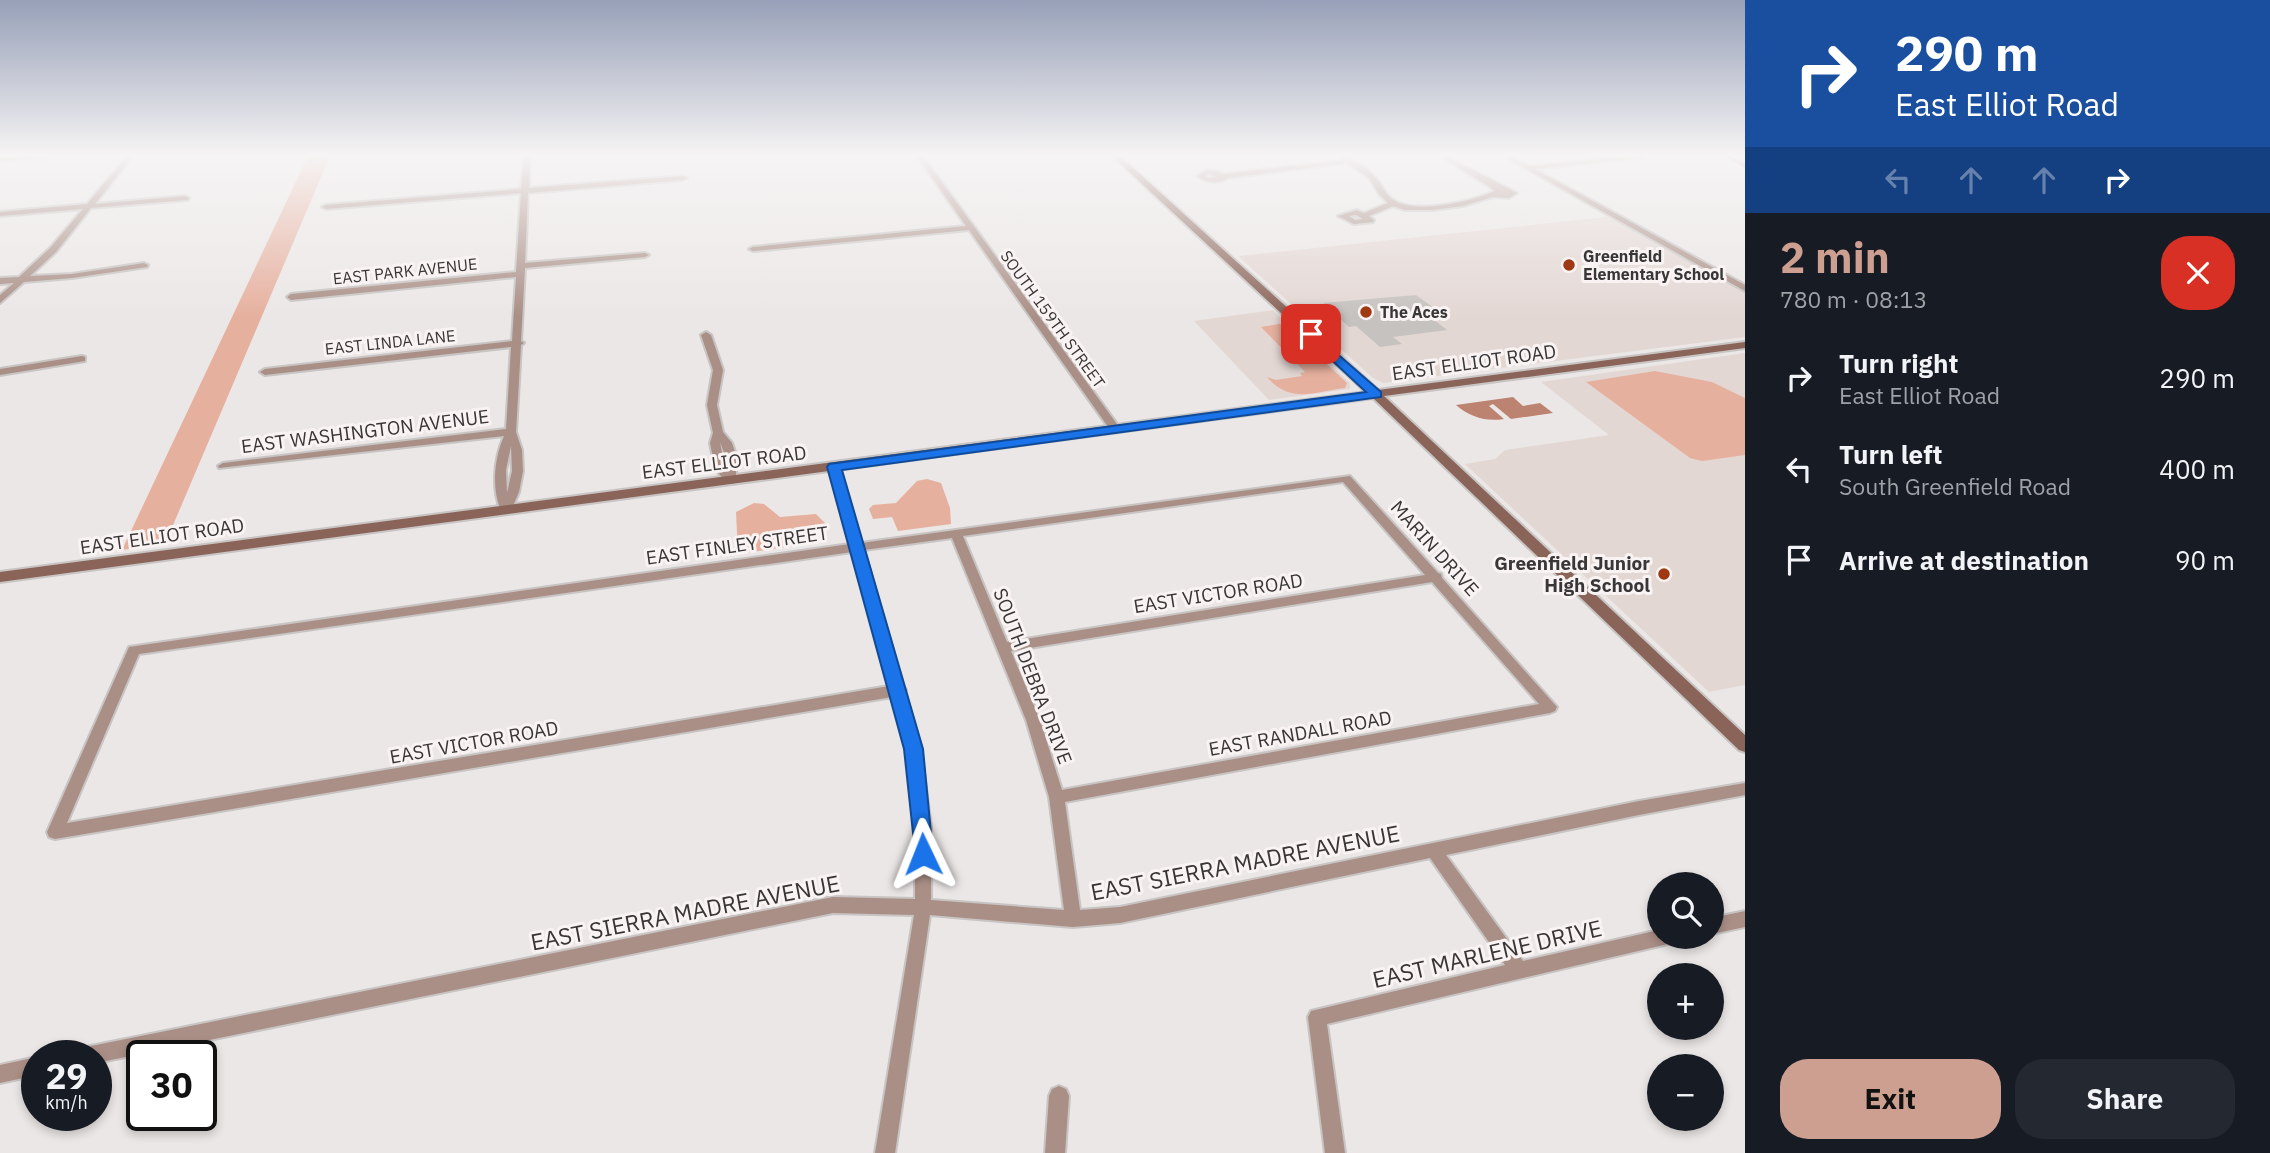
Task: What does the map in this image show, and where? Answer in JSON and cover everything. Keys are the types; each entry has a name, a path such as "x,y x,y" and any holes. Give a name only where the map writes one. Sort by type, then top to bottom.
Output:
{"main road":[{"path":"1175,210 1376,395 1745,745"},
{"name":"EAST ELLIOT ROAD","path":"0,577 1745,345"}],"street":[{"path":"0,214 47,210"},
{"path":"0,300 53,250 86,210"},
{"path":"506,510 514,494 517,441 512,432 525,210"},
{"name":"SOUTH 159TH STREET","path":"958,210 1115,429"},
{"path":"1366,215 1378,210"},
{"path":"1605,210 1743,285"},
{"path":"753,248 971,228"},
{"name":"EAST PARK AVENUE","path":"291,297 645,255"},
{"path":"0,281 144,265"},
{"path":"706,335 718,370 712,405 718,433 715,443 720,468 730,481"},
{"name":"EAST LINDA LANE","path":"265,372 519,343"},
{"path":"0,372 82,359"},
{"name":"EAST WASHINGTON AVENUE","path":"223,466 512,432"},
{"path":"834,467 914,749 923,828 923,907 885,1153"},
{"name":"EAST FINLEY STREET","path":"55,832 134,650 1346,478"},
{"name":"MARIN DRIVE","path":"1346,478 1550,707"},
{"name":"SOUTH DEBRA DRIVE","path":"956,533 1033,720 1057,797 1073,919"},
{"name":"EAST VICTOR ROAD","path":"1005,647 1437,577"},
{"name":"EAST VICTOR ROAD","path":"55,832 899,690"},
{"name":"EAST RANDALL ROAD","path":"1057,797 1550,707"},
{"name":"EAST SIERRA MADRE AVENUE","path":"112,1051 833,905 923,907 1073,919 1121,915 1745,789"},
{"path":"1434,851 1519,970"},
{"path":"1724,923 1745,919"},
{"name":"EAST MARLENE DRIVE","path":"1335,1153 1317,1017 1647,941"},
{"path":"0,1074 21,1069"},
{"path":"1055,1153 1059,1096"}],"shaded area":[{"path":"283,210 307,210 165,544 122,550"},
{"path":"1608,217 1745,292 1745,337 1383,383 1373,378 1238,256"},
{"path":"1273,310 1350,383 1350,389 1269,400 1194,321"},
{"path":"1279,324 1286,326 1347,383 1345,388 1294,393 1285,391 1267,377 1276,380 1302,376 1300,373 1305,372 1261,327"},
{"name":"Greenfield Junior High School","path":"1745,353 1745,685 1709,692 1465,464 1495,459 1505,450 1609,435 1541,382"},
{"path":"1655,371 1712,382 1745,398 1745,455 1702,461 1690,458 1586,382"},
{"path":"1513,397 1523,406 1540,403 1553,413 1511,419 1493,404 1489,406 1504,419 1491,420 1467,413 1456,405"},
{"path":"927,479 941,483 950,508 951,524 898,531 892,517 873,519 869,509 873,505 896,503 917,481"},
{"path":"754,503 764,504 780,517 816,514 828,526 813,530 812,543 738,554 736,512"}],"building":[{"path":"1416,295 1434,308 1421,310 1447,330 1393,337 1402,344 1380,347 1356,326 1349,327 1323,303"}],"place":[{"name":"Greenfield Elementary School","path":"1569,265"},
{"name":"The Aces","path":"1366,312"},
{"name":"Greenfield Junior High School","path":"1664,574"}],"route":[{"path":"923,854 923,828 914,749 834,467 1376,395 1311,334"}]}
